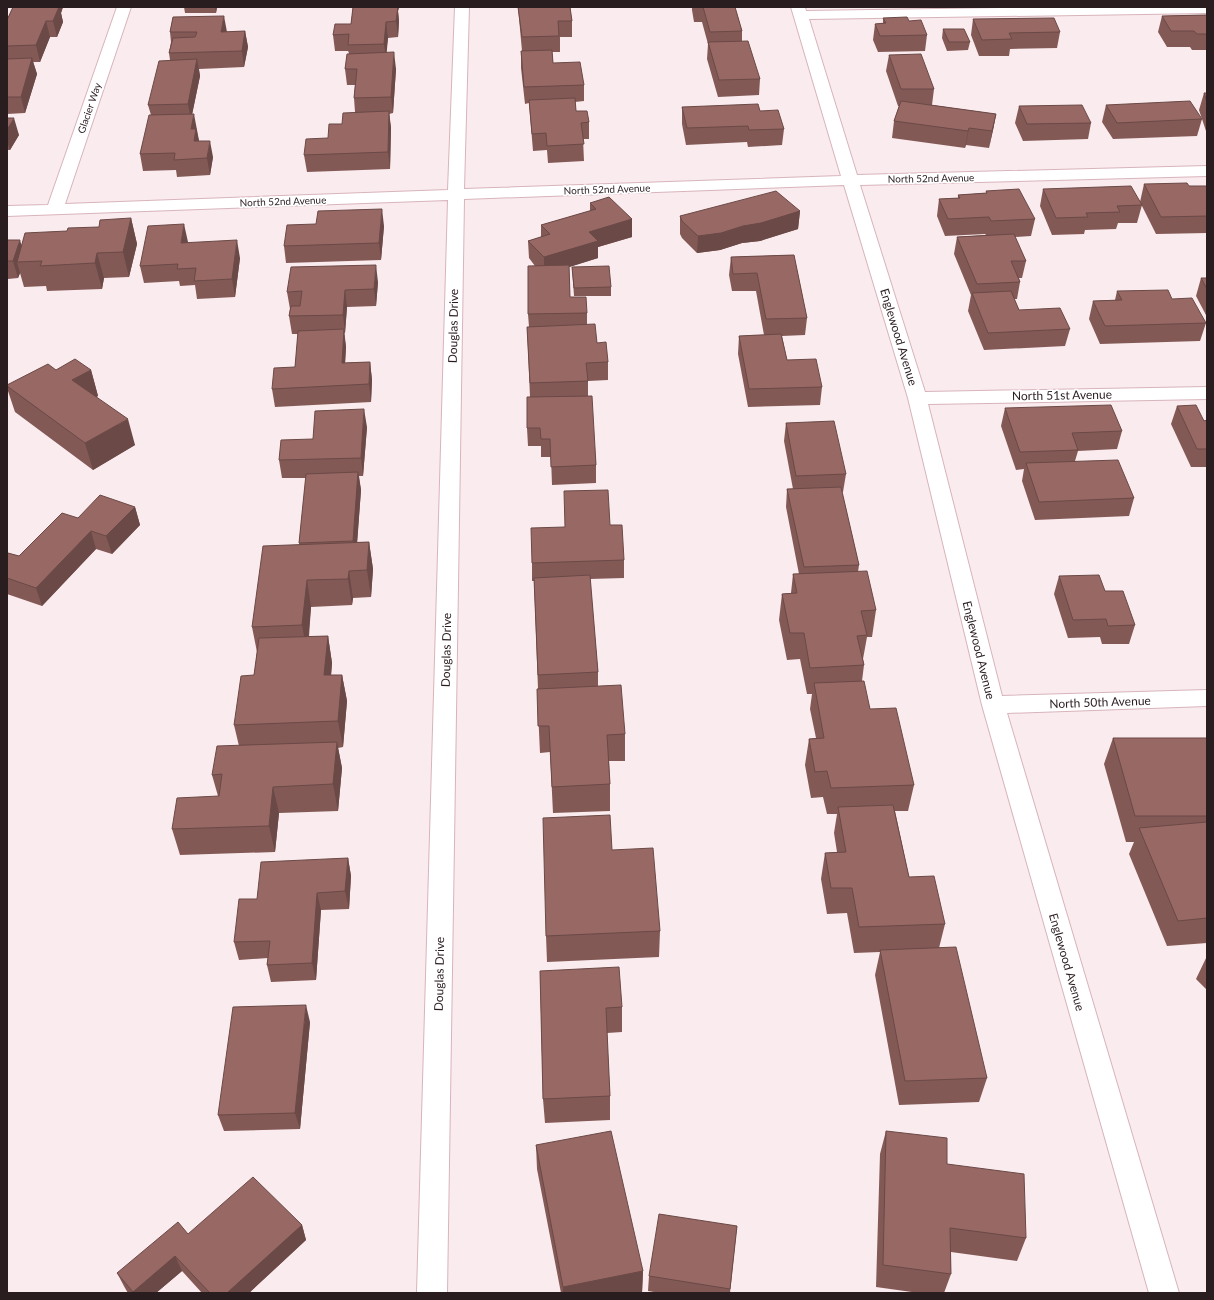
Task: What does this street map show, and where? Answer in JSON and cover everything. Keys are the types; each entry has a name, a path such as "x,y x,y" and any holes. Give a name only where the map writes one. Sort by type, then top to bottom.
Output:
{"street":[{"name":"Glacier Way","path":"55,209 124,7"},
{"name":"Douglas Drive","path":"432,1293 456,194 462,7"},
{"path":"799,11 1207,9"},
{"name":"Englewood Avenue","path":"799,11 917,398 993,706 1164,1293"},
{"name":"North 52nd Avenue","path":"7,211 851,180 1207,171"},
{"name":"North 51st Avenue","path":"917,398 1207,393"},
{"name":"North 50th Avenue","path":"993,706 1207,698"}],"building":[{"path":"13,7 59,7 53,21 46,21 36,45 7,46 7,20"},
{"path":"353,7 398,7 396,21 386,22 384,44 348,45 349,34 333,35 335,24 351,24"},
{"path":"518,7 570,7 572,21 558,21 559,36 522,37"},
{"path":"703,7 735,7 742,31 710,32"},
{"path":"1207,15 1207,34 1197,34 1194,31 1171,31 1162,16"},
{"path":"224,16 221,32 245,31 242,51 169,53 173,38 195,37 197,32 170,32 173,17"},
{"path":"907,17 909,21 921,20 927,35 880,36 875,24 886,23 883,18"},
{"path":"1054,18 1060,32 1009,33 1012,39 982,40 973,19"},
{"path":"943,29 964,29 970,42 949,42"},
{"path":"748,41 760,79 719,80 708,42"},
{"path":"552,50 553,63 580,62 584,85 524,87 521,51"},
{"path":"394,52 391,97 354,98 357,69 345,69 347,54"},
{"path":"921,54 934,89 901,89 889,55"},
{"path":"32,58 21,97 7,97 7,59"},
{"path":"197,59 188,104 148,105 159,61"},
{"path":"1204,93 1207,93 1207,102"},
{"path":"575,98 576,111 587,111 589,122 581,123 584,144 547,146 546,133 532,134 529,100"},
{"path":"901,101 996,114 992,131 969,128 968,131 894,121"},
{"path":"1190,101 1202,119 1117,123 1106,105"},
{"path":"758,104 760,111 778,110 784,129 749,130 748,126 687,128 682,107"},
{"path":"1082,105 1091,123 1027,124 1019,106"},
{"path":"389,111 388,152 304,155 306,139 328,138 329,124 342,124 343,113"},
{"path":"194,114 191,129 196,129 194,141 210,141 207,158 174,160 175,153 140,154 149,115"},
{"path":"7,118 14,118 7,130"},
{"path":"1187,183 1189,186 1207,186 1207,216 1161,217 1144,184"},
{"path":"1131,186 1142,205 1117,206 1120,212 1086,213 1088,217 1056,218 1043,189"},
{"path":"1019,189 1035,219 991,221 989,217 948,219 939,199 960,198 958,195 987,193 986,191"},
{"path":"776,191 800,211 721,233 698,236 682,221 680,216"},
{"path":"609,197 632,219 589,232 598,241 544,257 528,241 550,234 541,225 596,209 590,203"},
{"path":"382,209 379,243 284,246 287,225 316,224 318,211"},
{"path":"131,218 123,252 97,253 95,263 40,266 42,261 17,262 25,233 67,231 68,228 99,227 100,220"},
{"path":"184,224 181,243 237,240 232,279 194,281 196,268 177,269 178,264 140,266 148,226"},
{"path":"1014,234 1026,261 1011,261 1020,282 977,284 957,237"},
{"path":"7,240 20,240 13,261 7,261"},
{"path":"794,255 807,318 766,319 757,273 733,274 731,257"},
{"path":"376,265 374,289 345,290 343,315 289,316 291,306 300,306 302,291 287,292 291,267"},
{"path":"569,265 570,297 586,297 587,313 528,314 528,266"},
{"path":"609,266 611,287 574,288 572,267"},
{"path":"1201,278 1207,278 1207,289"},
{"path":"1168,290 1172,299 1192,298 1206,323 1105,326 1093,301 1122,300 1117,291"},
{"path":"1011,291 1019,310 1060,308 1070,329 988,333 972,293"},
{"path":"595,324 597,343 606,342 608,362 586,363 588,381 530,383 527,327"},
{"path":"344,329 342,363 370,362 369,384 272,389 274,368 295,367 298,331"},
{"path":"781,334 787,360 816,359 822,387 749,389 739,336"},
{"path":"75,359 91,370 72,380 128,419 85,443 7,386 48,364 56,370"},
{"path":"592,396 596,465 551,467 550,439 541,439 540,428 527,428 527,397"},
{"path":"1111,405 1122,431 1072,433 1078,450 1020,452 1005,408"},
{"path":"1196,405 1204,421 1207,420 1207,449 1197,449 1177,406"},
{"path":"364,409 361,458 279,460 281,440 313,439 315,411"},
{"path":"834,421 846,474 796,476 786,423"},
{"path":"1118,460 1134,498 1039,502 1026,463"},
{"path":"358,472 353,541 299,543 306,474"},
{"path":"841,487 859,565 804,567 787,489"},
{"path":"608,490 610,525 622,525 624,560 532,563 531,528 565,527 564,491"},
{"path":"100,495 135,507 106,536 91,531 36,588 7,578 7,553 19,556 62,513 78,518"},
{"path":"369,542 367,570 349,571 348,579 307,580 302,625 252,627 263,546"},
{"path":"867,571 876,610 861,611 867,635 857,636 864,665 810,668 804,633 790,633 782,594 797,593 793,574"},
{"path":"590,575 598,672 538,675 534,578"},
{"path":"1099,575 1105,591 1123,591 1135,625 1108,626 1106,619 1073,620 1059,576"},
{"path":"328,636 324,675 342,675 338,721 234,725 241,676 254,675 259,638"},
{"path":"864,681 870,709 896,708 914,785 831,788 827,771 815,772 809,739 824,738 814,683"},
{"path":"621,685 625,734 607,735 610,784 552,787 549,726 538,726 537,689"},
{"path":"1113,738 1207,738 1207,816 1135,816"},
{"path":"337,742 333,784 273,787 269,826 172,829 177,798 219,796 222,774 212,775 217,746"},
{"path":"893,805 909,877 934,876 945,924 859,927 852,888 831,888 825,853 846,852 838,807"},
{"path":"610,815 612,850 653,848 660,931 546,936 543,818"},
{"path":"1207,822 1207,918 1178,921 1139,828"},
{"path":"348,858 345,891 317,893 312,963 267,965 270,941 234,942 239,899 257,899 261,862"},
{"path":"956,947 987,1078 905,1081 880,950"},
{"path":"619,967 622,1007 606,1008 610,1096 543,1099 540,971"},
{"path":"306,1005 295,1113 218,1115 233,1007"},
{"path":"611,1131 643,1271 563,1287 536,1145"},
{"path":"886,1131 947,1138 947,1164 1024,1174 1026,1238 950,1228 951,1274 883,1265"},
{"path":"253,1177 302,1225 227,1293 210,1293 175,1256 133,1292 117,1273 178,1222 188,1234"},
{"path":"659,1214 737,1226 730,1289 649,1276"}]}
